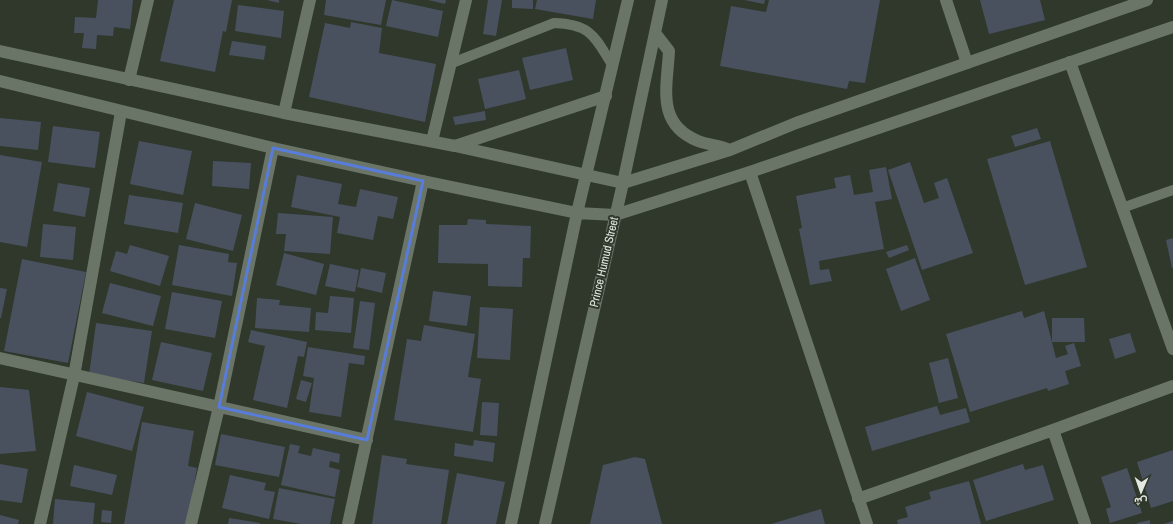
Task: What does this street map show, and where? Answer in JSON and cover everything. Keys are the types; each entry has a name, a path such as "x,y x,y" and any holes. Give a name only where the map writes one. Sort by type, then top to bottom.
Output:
{"street":[{"path":"129,80 148,0"},
{"path":"284,112 310,0"},
{"path":"432,141 452,64 466,0"},
{"path":"511,524 577,214 628,0"},
{"name":"Prince Humud Street","path":"545,524 615,215 624,183 662,0"},
{"path":"946,0 967,63"},
{"path":"0,51 129,80 432,141 624,183 730,150 796,123 1147,0"},
{"path":"0,81 121,112 273,148 423,181 577,214 615,215 750,172 1173,27"},
{"path":"655,33 670,51 666,104 669,116 682,133 699,142 720,146 730,150"},
{"path":"1070,62 1173,348"},
{"path":"455,146 606,96"},
{"path":"40,524 74,376 121,112"},
{"path":"191,524 219,407 273,148"},
{"path":"750,172 867,524"},
{"path":"348,524 423,181"},
{"path":"0,358 74,376 367,440"},
{"path":"858,499 1173,386"},
{"path":"1053,430 1085,524"}],"lane":[{"path":"452,64 554,23 570,24 583,28 593,35 613,66"},
{"path":"1122,208 1173,190"}],"highlighted area":[{"path":"273,148 423,181 367,440 219,407"}],"building":[{"path":"98,0 133,0 130,29 114,27 113,36 97,35 96,49 82,48 84,33 74,33 75,17 96,18"},
{"path":"174,0 232,0 226,32 223,31 215,72 160,61"},
{"path":"267,0 279,0 279,3"},
{"path":"326,0 386,0 381,25 324,15"},
{"path":"392,0 443,11 438,37 386,26"},
{"path":"428,0 446,0 445,4"},
{"path":"488,0 502,0 496,36 483,34"},
{"path":"512,0 533,0 533,9 512,8"},
{"path":"537,0 596,0 593,19 535,9"},
{"path":"744,0 765,0 764,4"},
{"path":"769,0 880,0 865,83 849,81 847,89 720,66 731,6 766,12"},
{"path":"980,0 1040,0 1045,20 989,34"},
{"path":"238,5 284,11 281,38 235,31"},
{"path":"351,22 382,28 379,53 436,64 425,122 309,97 325,23 350,28"},
{"path":"232,41 266,46 264,60 229,55"},
{"path":"566,48 573,80 530,90 522,58"},
{"path":"519,70 526,99 485,109 478,79"},
{"path":"485,111 486,120 455,125 453,117"},
{"path":"0,118 41,122 38,150 0,146"},
{"path":"53,126 100,132 95,168 48,162"},
{"path":"1037,128 1041,139 1015,147 1011,136"},
{"path":"139,141 192,151 183,195 130,184"},
{"path":"1050,141 1087,267 1025,285 987,159"},
{"path":"0,155 42,162 27,247 0,242"},
{"path":"213,161 251,163 249,189 212,186"},
{"path":"910,162 924,203 939,198 934,183 947,178 973,253 922,270 888,170"},
{"path":"886,167 892,199 875,202 884,249 819,261 820,270 829,269 832,281 810,285 799,229 802,228 796,196 836,188 834,178 850,175 854,195 873,192 869,170"},
{"path":"297,175 342,184 338,204 356,207 360,189 398,197 393,219 378,216 373,240 337,233 340,217 291,207"},
{"path":"58,183 90,188 85,217 53,211"},
{"path":"129,195 183,203 178,233 124,224"},
{"path":"195,203 242,215 233,251 186,239"},
{"path":"278,213 333,217 330,254 284,251 286,234 276,234"},
{"path":"468,219 486,220 486,224 531,226 530,258 523,258 522,287 488,286 488,264 438,263 439,225 467,225"},
{"path":"43,224 76,227 73,260 40,257"},
{"path":"1173,238 1173,268 1172,268 1166,240"},
{"path":"130,245 169,256 160,286 110,271 116,251 127,254"},
{"path":"179,245 229,254 228,262 237,263 232,296 172,285"},
{"path":"907,245 909,250 889,258 886,252"},
{"path":"284,253 324,264 316,295 276,285"},
{"path":"915,258 930,300 901,311 886,269"},
{"path":"22,259 86,272 68,363 4,351"},
{"path":"330,264 359,270 355,292 325,286"},
{"path":"361,268 386,273 382,293 357,287"},
{"path":"110,283 161,296 153,326 102,313"},
{"path":"0,288 7,289 1,318 0,318"},
{"path":"433,291 471,296 467,326 429,321"},
{"path":"172,292 222,301 215,338 165,329"},
{"path":"330,296 354,298 351,333 315,330 316,312 328,313"},
{"path":"257,298 280,300 279,305 311,308 309,332 255,328"},
{"path":"360,301 375,303 369,350 353,348"},
{"path":"480,307 513,309 510,360 477,358"},
{"path":"1022,311 1024,318 1044,311 1056,358 1068,354 1065,346 1074,343 1081,366 1065,371 1069,384 1048,391 1047,388 970,412 946,334"},
{"path":"1052,318 1084,318 1085,342 1052,342"},
{"path":"96,323 152,331 144,383 89,375"},
{"path":"424,325 475,334 468,377 481,379 473,432 394,420 407,339 421,341"},
{"path":"251,330 307,342 304,357 298,356 287,408 253,400 265,346 248,342"},
{"path":"1130,333 1136,352 1115,359 1109,339"},
{"path":"161,342 212,353 203,391 152,380"},
{"path":"308,347 365,356 364,365 349,363 341,417 309,412 314,378 303,376"},
{"path":"948,358 958,398 939,403 929,363"},
{"path":"301,380 312,383 306,402 296,399"},
{"path":"0,387 29,390 36,451 0,454"},
{"path":"87,392 144,407 132,451 76,436"},
{"path":"482,402 499,403 497,436 480,435"},
{"path":"937,406 940,415 966,408 970,422 872,451 865,427"},
{"path":"142,422 194,431 188,466 197,468 187,524 124,524"},
{"path":"221,434 285,447 279,477 215,465"},
{"path":"474,440 495,443 493,462 454,456 455,443 473,446"},
{"path":"290,444 300,446 298,453 311,456 313,448 340,454 339,463 330,461 329,467 340,470 335,497 281,485"},
{"path":"1173,450 1173,501 1151,508 1137,462"},
{"path":"382,455 407,459 406,464 449,470 441,524 372,524"},
{"path":"635,457 645,459 662,524 590,524 603,465"},
{"path":"0,464 28,469 22,503 0,500"},
{"path":"1023,464 1025,470 1043,465 1054,500 986,521 973,480"},
{"path":"74,465 117,475 112,495 70,486"},
{"path":"1127,468 1142,513 1110,523 1106,509 1111,507 1101,477"},
{"path":"457,473 505,482 496,524 447,524"},
{"path":"230,475 266,483 264,490 275,492 269,519 222,508"},
{"path":"969,481 981,524 898,524 897,520 908,517 905,507 931,499 929,492"},
{"path":"279,488 335,499 330,524 301,524 273,519"},
{"path":"55,499 95,503 93,524 53,524"},
{"path":"821,509 825,524 771,524"},
{"path":"102,510 112,511 111,523 101,522"},
{"path":"0,515 19,520 18,524 0,524"},
{"path":"229,518 260,523 260,524 228,524"},
{"path":"1150,520 1150,524 1137,524 1137,523"},
{"path":"1173,521 1173,524 1163,524"}]}
